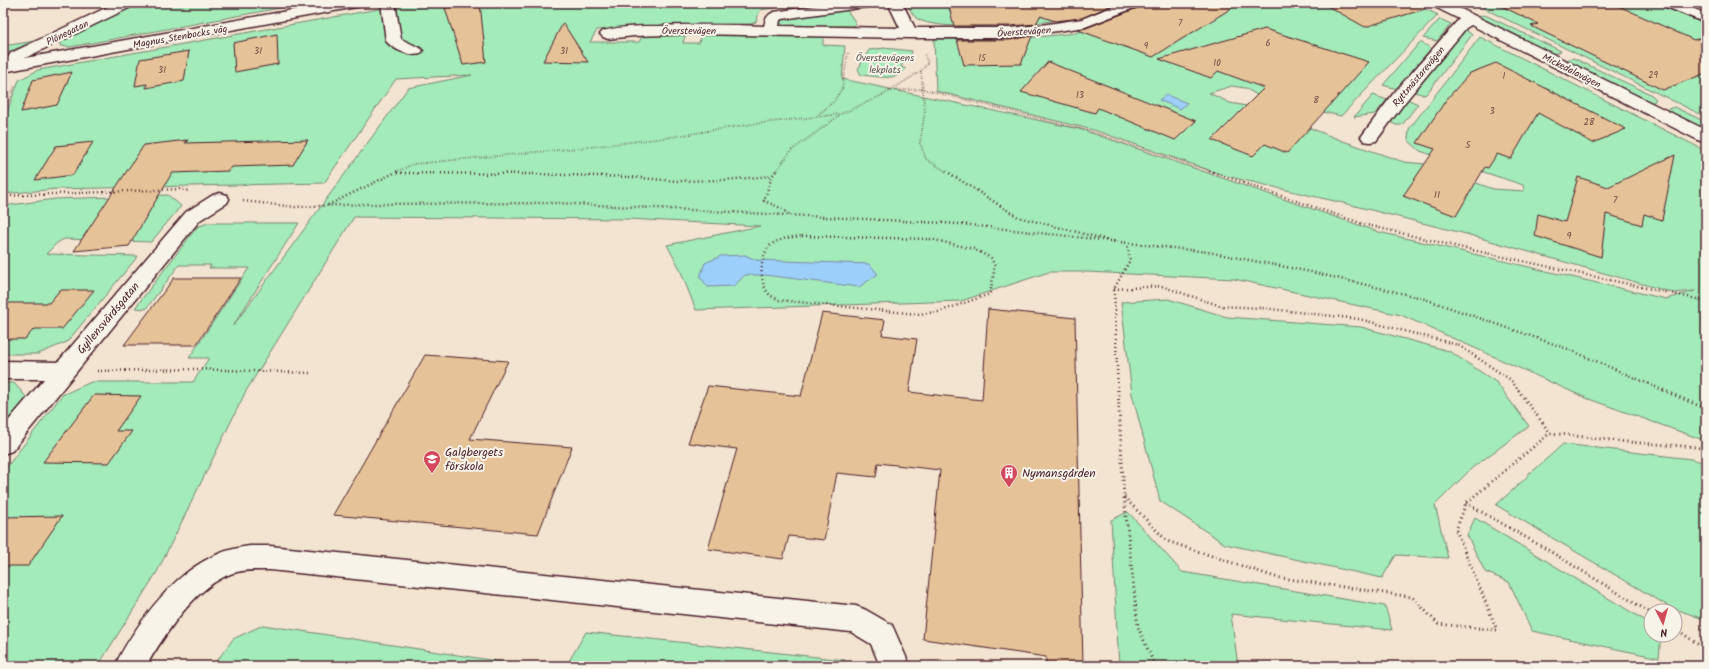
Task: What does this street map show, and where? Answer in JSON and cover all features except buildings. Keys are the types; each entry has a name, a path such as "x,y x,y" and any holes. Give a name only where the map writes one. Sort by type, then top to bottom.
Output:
{"street":[{"name":"Plönegatan","path":"6,67 17,56 128,3"},
{"path":"304,3 322,9"},
{"name":"Magnus Stenbocks väg","path":"6,67 356,3"},
{"path":"388,3 394,42 415,51"},
{"path":"771,31 773,18 779,15 866,3"},
{"path":"895,3 910,33"},
{"name":"Överstevägen","path":"608,34 680,29 910,33 1010,33 1042,30 1085,23 1134,3"},
{"name":"Mickedalavägen","path":"1438,3 1706,137"},
{"path":"1669,3 1706,19"},
{"name":"Ryttmästarevägen","path":"1370,137 1399,98 1461,25 1470,19"},
{"path":"6,67 9,82"},
{"name":"Gyllensvärdsgatan","path":"3,444 193,216 220,199"},
{"path":"3,370 63,371"},
{"path":"130,666 150,634 180,596 204,575 230,562 249,558 270,558 856,619 882,634 895,666"}],"path":[{"path":"791,216 781,208 764,201 772,176 792,150 841,114 889,91 921,71 928,62 922,51"},
{"path":"817,116 834,101 842,88 848,52"},
{"path":"921,71 925,111 920,143 926,159 1018,217 1127,244"},
{"path":"3,115 9,82"},
{"path":"889,91 923,89 1096,133 1363,224 1463,248 1706,301"},
{"path":"326,206 413,164 596,146 841,114"},
{"path":"395,173 548,175 676,181 724,180 772,176"},
{"path":"3,196 181,189 220,199 295,207 365,204 557,202 791,216 961,224 1208,252 1312,272 1422,298 1568,349 1706,409"},
{"path":"802,236 930,239 974,249 991,258 995,266 990,294 938,312 917,314 778,300 770,294 762,278 764,259 769,246 788,238 802,236"},
{"path":"1127,244 1130,260 1114,289 1124,497 1138,627 1155,666"},
{"path":"1114,289 1161,286 1221,306 1262,308 1359,318 1458,345 1511,380 1550,433"},
{"path":"63,371 106,372 197,369 310,372"},
{"path":"1124,497 1167,541 1275,577 1412,597 1438,624 1497,630 1456,530 1466,503 1550,433 1627,442 1696,447 1706,450"},
{"path":"1466,503 1548,550 1643,609"},
{"path":"1683,634 1706,650"}],"green space":[{"path":"140,3 292,3 296,5 70,47 60,46 62,41 71,34"},
{"path":"407,3 806,3 760,10 756,22 751,24 597,30 590,42 639,42 644,33 686,33 683,43 699,43 701,34 823,36 823,45 845,46 842,79 1080,129 1379,232 1666,299 1695,291 1674,293 1466,234 1343,203 1226,176 1097,131 936,91 934,39 1008,40 1075,33 1129,15 1149,3 1413,3 1438,15 1341,116 1262,98 1245,88 1232,86 1209,93 1230,103 1263,109 1340,140 1404,162 1424,164 1493,189 1524,191 1523,185 1420,151 1408,140 1409,129 1480,37 1706,151 1706,441 1586,398 1401,315 1234,279 1087,272 1049,272 961,301 696,310 679,267 667,245 760,226 627,219 354,217 246,391 157,572 98,666 3,666 3,472 62,395 91,382 193,382 209,358 189,358 249,268 209,268 211,265 179,265 146,309 135,308 197,227 208,223 299,223 233,326 408,88 472,75 396,79 324,183 57,189 3,194 3,122 19,80 38,70 384,8 400,39 397,5"},
{"path":"906,3 1110,3 1064,19 1011,25 965,26 927,23 916,18"},
{"path":"1473,3 1656,3 1706,25 1706,117"},
{"path":"846,9 856,23 855,25 795,27 784,26 780,22 783,18"},
{"path":"1482,15 1561,51 1558,53 1550,53 1478,17"},
{"path":"1440,19 1451,24 1437,41 1423,38"},
{"path":"1464,30 1472,35 1428,92 1425,95 1414,92"},
{"path":"35,41 3,54 3,46"},
{"path":"1420,42 1431,48 1397,89 1383,85"},
{"name":"Överstevägens lekplats","path":"884,48 912,51 910,59 905,59 901,67 906,69 897,76 891,77 861,75 858,69 869,50"},
{"path":"1573,58 1650,94 1656,99 1654,102 1651,102 1566,60"},
{"path":"1373,95 1387,100 1375,114 1354,117"},
{"path":"1407,99 1418,104 1402,125 1396,125 1390,122"},
{"path":"1674,107 1706,122 1706,130 1665,110"},
{"path":"168,195 181,206 151,242 64,239 57,243 46,254 138,256 67,342 38,354 3,354 3,206 55,199"},
{"path":"1168,299 1227,317 1361,327 1449,351 1496,382 1529,426 1472,468 1435,505 1448,558 1396,555 1382,578 1225,544 1160,501 1132,394 1121,302"},
{"path":"3,383 14,383 27,398 3,427"},
{"path":"1563,444 1691,459 1706,463 1706,620 1683,612 1683,603 1663,603 1496,505 1526,478 1530,472 1532,472"},
{"path":"1128,512 1182,572 1385,606 1392,630 1231,614 1238,666 1119,666 1111,520"},
{"path":"1475,518 1643,619 1643,643 1660,643 1659,658 1532,631 1509,582 1485,572 1467,535"},
{"path":"263,625 529,666 213,666 233,639"},
{"path":"586,632 845,660 844,666 566,666"}],"water":[{"path":"1166,95 1187,103 1180,109 1159,100"},
{"path":"745,255 756,260 869,264 878,274 859,287 765,275 745,275 734,286 708,287 700,277 705,263 721,256"}],"place":[{"name":"Galgbergets förskola","path":"432,474"},
{"name":"Nymansgården","path":"1009,488"}]}
